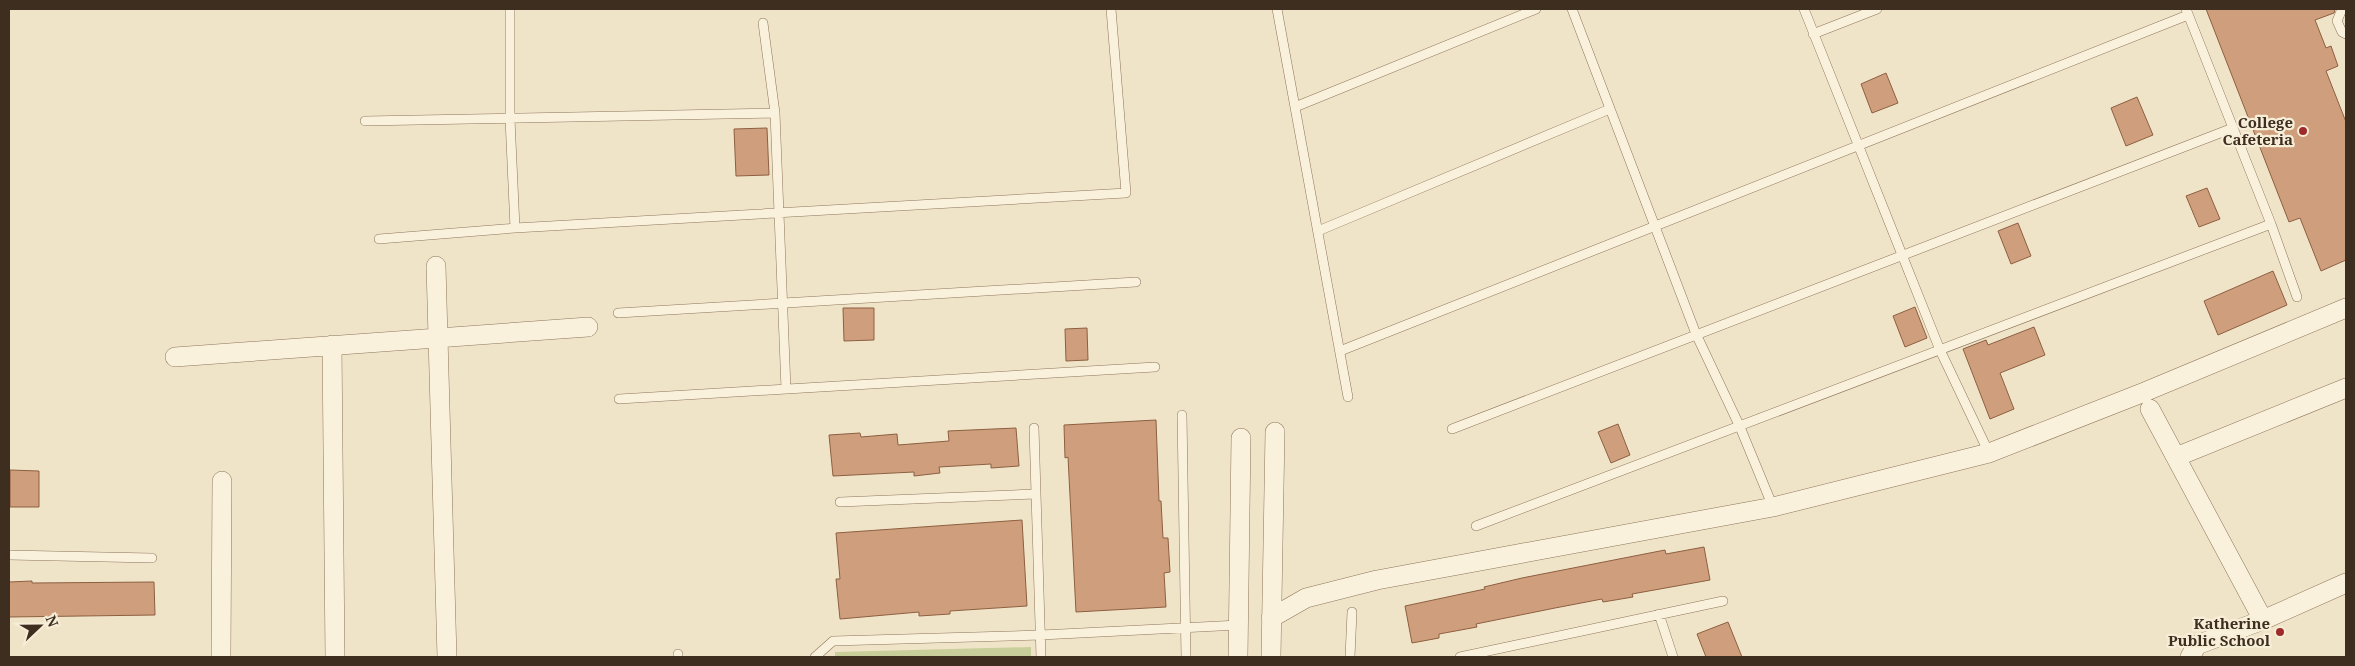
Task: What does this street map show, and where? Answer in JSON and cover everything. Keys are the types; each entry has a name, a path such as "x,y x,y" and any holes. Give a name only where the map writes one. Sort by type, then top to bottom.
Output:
{"street":[{"path":"436,266 447,657"},
{"path":"1271,618 1306,598 1377,580 1774,507 1989,453 2142,393 2346,308"},
{"path":"174,357 588,327"},
{"path":"332,345 336,657"},
{"path":"2176,457 2346,388"},
{"path":"2150,409 2263,620"},
{"path":"1270,657 1275,432"},
{"path":"1238,657 1241,438"},
{"path":"221,657 222,482"},
{"path":"2190,657 2197,645 2263,620 2346,584"}],"lane":[{"path":"510,9 510,119 515,228"},
{"path":"379,239 515,228 1126,193 1111,9"},
{"path":"1277,9 1348,396"},
{"path":"1295,107 1536,9"},
{"path":"1572,9 1696,334 1740,427 1774,507"},
{"path":"1804,9 1940,350 1989,453"},
{"path":"1814,34 1877,9"},
{"path":"2342,9 2337,20 2342,32 2346,34"},
{"path":"1340,351 1858,146 2187,12 2271,224 2297,297"},
{"path":"763,23 775,113 786,389"},
{"path":"1318,231 1610,109"},
{"path":"366,121 775,113"},
{"path":"1452,429 2233,128"},
{"path":"1476,526 2271,224"},
{"path":"618,313 1136,282"},
{"path":"619,399 1155,367"},
{"path":"1182,416 1186,657"},
{"path":"1034,428 1041,657"},
{"path":"840,502 1035,494"},
{"path":"9,555 152,558"},
{"path":"1460,657 1723,601"},
{"path":"1350,657 1352,612"},
{"path":"1659,614 1673,657"},
{"path":"815,657 833,641 1041,635 1239,626"}],"green space":[{"path":"1031,647 1031,657 835,657 835,652"}],"building":[{"path":"2206,9 2335,9 2334,13 2315,20 2326,48 2331,46 2338,66 2326,71 2346,122 2346,260 2321,271 2300,218 2289,222"},
{"path":"1886,73 1898,103 1872,113 1861,84"},
{"path":"2137,97 2153,135 2126,146 2111,108"},
{"path":"767,128 769,175 736,176 734,129"},
{"path":"2207,188 2220,219 2199,227 2186,196"},
{"path":"2018,223 2031,256 2011,264 1998,231"},
{"path":"2273,271 2287,305 2218,335 2204,301"},
{"path":"1915,307 1927,338 1905,347 1893,316"},
{"path":"843,308 874,308 874,340 844,341"},
{"path":"2034,327 2045,355 2000,373 2014,409 1990,419 1963,349 1986,340 1988,345"},
{"path":"1087,328 1088,360 1066,361 1065,329"},
{"path":"1156,420 1159,501 1161,501 1163,538 1168,538 1170,572 1164,573 1166,607 1076,612 1068,457 1065,458 1064,425"},
{"path":"1618,424 1630,455 1611,463 1598,432"},
{"path":"1016,428 1019,466 991,468 991,464 939,467 940,473 914,476 914,472 833,476 829,435 860,433 861,437 897,434 898,445 949,441 948,431"},
{"path":"10,470 39,471 39,507 10,507"},
{"path":"1022,520 1027,606 950,611 950,614 919,616 919,612 840,619 836,579 840,579 836,533"},
{"path":"1704,547 1710,580 1632,594 1633,597 1603,602 1602,599 1476,624 1477,627 1439,634 1439,638 1412,643 1405,606 1485,589 1484,587 1522,578 1665,550 1666,554"},
{"path":"32,581 32,583 154,582 155,615 9,617 9,582"},
{"path":"1728,622 1742,657 1706,657 1697,634"}],"place":[{"name":"College Cafeteria","path":"2303,131"},
{"name":"Katherine Public School","path":"2280,632"}]}
